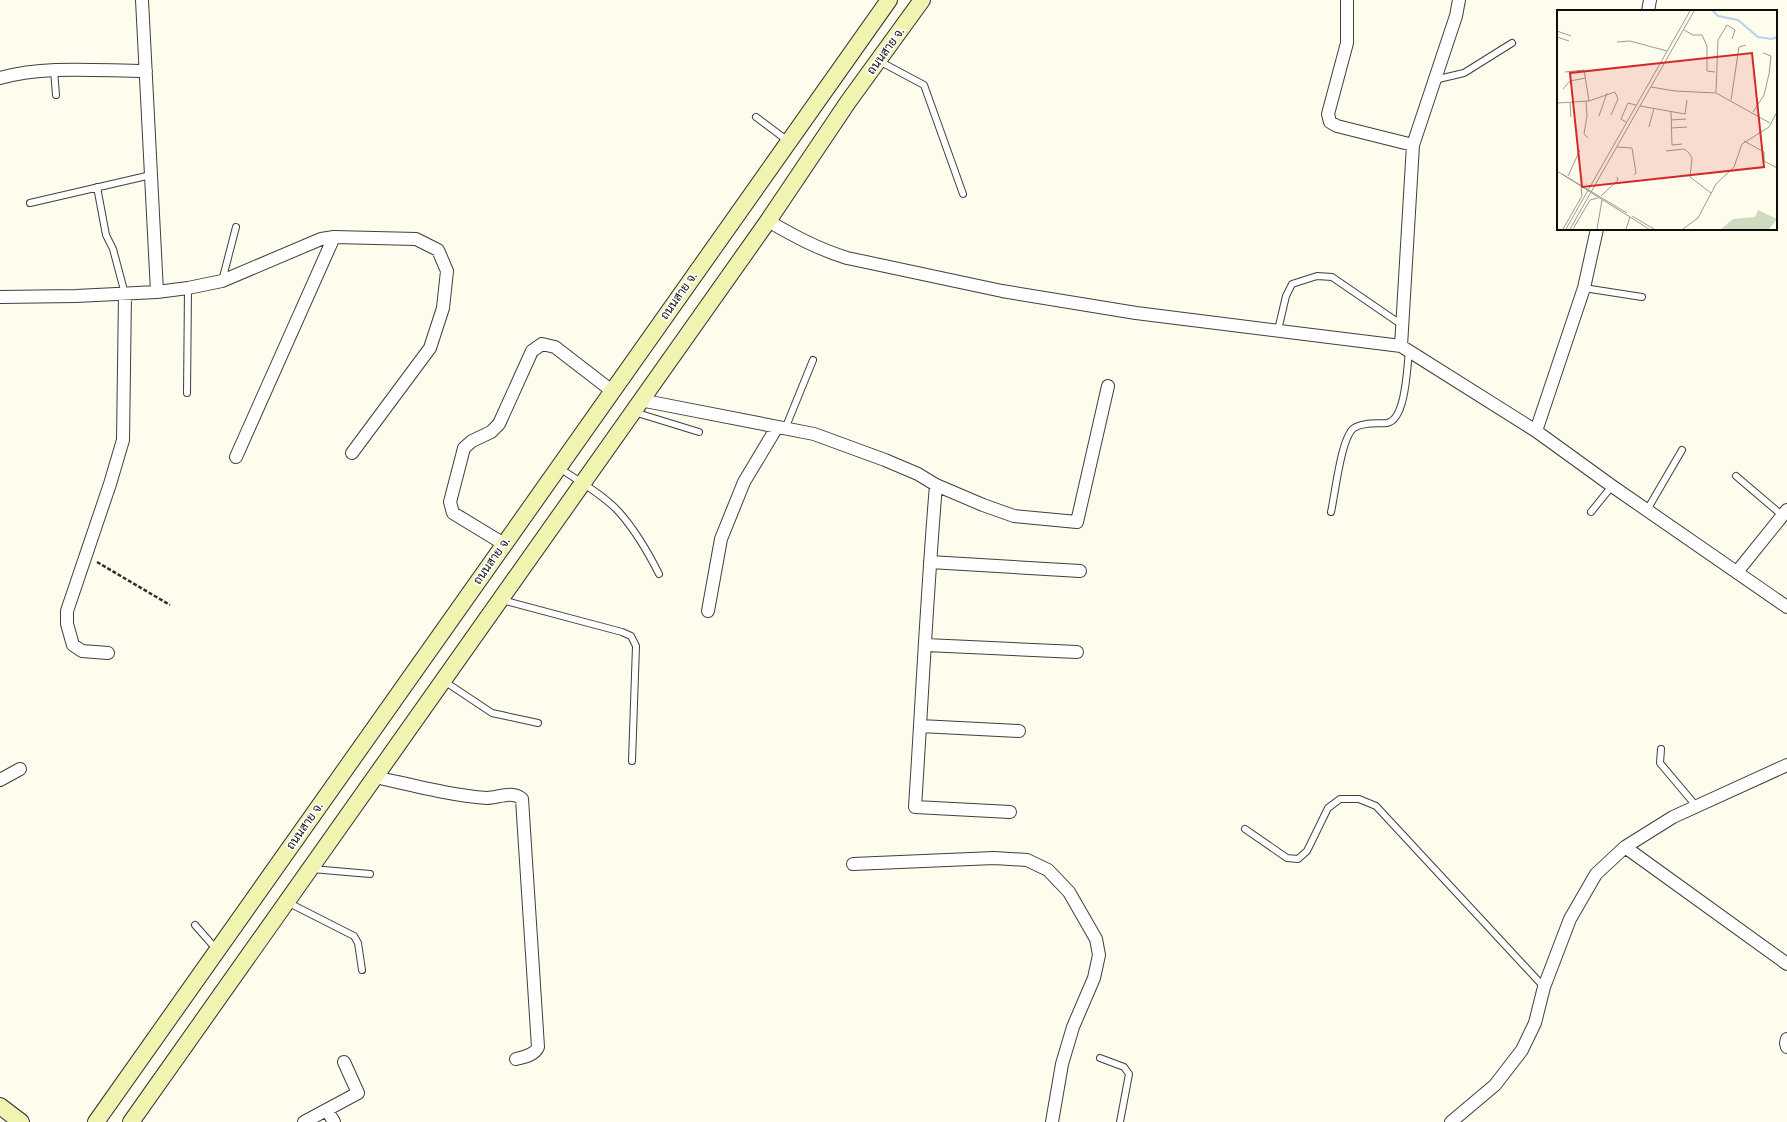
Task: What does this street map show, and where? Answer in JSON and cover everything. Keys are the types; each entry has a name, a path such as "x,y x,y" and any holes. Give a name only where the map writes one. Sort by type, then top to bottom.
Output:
{"main road":[{"name":"ถนนสาย จ.","path":"96,1122 888,0"},
{"name":"ถนนสาย จ.","path":"131,1122 442,680 768,221 848,102 922,0"},
{"path":"0,1106 22,1122"}],"street":[{"path":"142,0 156,292"},
{"path":"1347,0 1347,43 1328,114 1330,122 1337,126 1412,144"},
{"path":"1405,348 1402,325 1412,144 1456,16 1459,0"},
{"path":"1648,10 1650,0"},
{"path":"0,78 9,75 54,70 146,71"},
{"path":"768,221 824,251 847,258 926,276 1002,291 1136,313 1278,330 1405,348 1536,431 1612,486 1787,607"},
{"path":"1536,431 1584,288 1596,230"},
{"path":"0,297 125,294 188,288 222,281 321,239 334,237 416,239 438,250 447,272 442,308 430,348 352,453"},
{"path":"236,457 334,237"},
{"path":"108,654 82,651 73,645 67,624 67,611 110,484 123,440 125,294"},
{"path":"504,544 453,513 450,502 464,448 472,441 491,432 499,424 532,351 542,344 555,347 612,391"},
{"path":"636,406 814,434 885,460 918,474 936,485 983,505 1014,516 1077,522 1108,386"},
{"path":"708,611 721,540 744,482 781,428"},
{"path":"936,485 915,807 1010,812"},
{"path":"1737,572 1785,513"},
{"path":"930,562 1080,571"},
{"path":"926,645 1077,652"},
{"path":"920,726 1019,731"},
{"path":"1451,1122 1495,1085 1522,1050 1535,1023 1544,987 1570,919 1596,874 1626,847 1673,817 1787,765"},
{"path":"0,780 20,769"},
{"path":"375,777 457,795 489,798 512,794 518,795 522,798 538,1047 533,1054 516,1059"},
{"path":"1626,847 1787,964"},
{"path":"853,864 994,858 1027,860 1048,870 1069,892 1096,939 1099,955 1094,978 1073,1027 1062,1064 1052,1122"},
{"path":"1787,1039 1787,1047"},
{"path":"304,1122 358,1093 344,1062"},
{"path":"327,1110 334,1122"}],"lane":[{"path":"1434,80 1464,73 1512,43"},
{"path":"879,61 924,85 963,194"},
{"path":"54,70 56,95"},
{"path":"756,117 788,142"},
{"path":"30,203 151,176"},
{"path":"97,188 106,235 113,249 125,294"},
{"path":"222,281 236,227"},
{"path":"1278,330 1286,296 1292,284 1317,276 1332,277 1402,325"},
{"path":"187,393 188,288"},
{"path":"1584,288 1642,298"},
{"path":"1331,512 1344,443 1354,428 1365,424 1389,423 1398,416 1403,403 1405,348"},
{"path":"781,428 814,360"},
{"path":"636,406 699,432"},
{"path":"1647,510 1682,450"},
{"path":"558,468 582,482 618,511 646,548 659,574"},
{"path":"1736,476 1785,513"},
{"path":"1591,512 1612,486"},
{"path":"499,600 622,632 631,636 636,646 632,761"},
{"path":"442,680 492,713 538,723"},
{"path":"1661,749 1660,763 1697,807"},
{"path":"1245,829 1287,858 1298,859 1306,851 1328,808 1340,799 1359,799 1376,806 1544,987"},
{"path":"310,869 370,874"},
{"path":"287,902 354,936 358,943 362,970"},
{"path":"195,925 217,950"},
{"path":"1100,1058 1124,1067 1129,1074 1120,1122"}],"path":[{"path":"86,556 170,605"}]}
